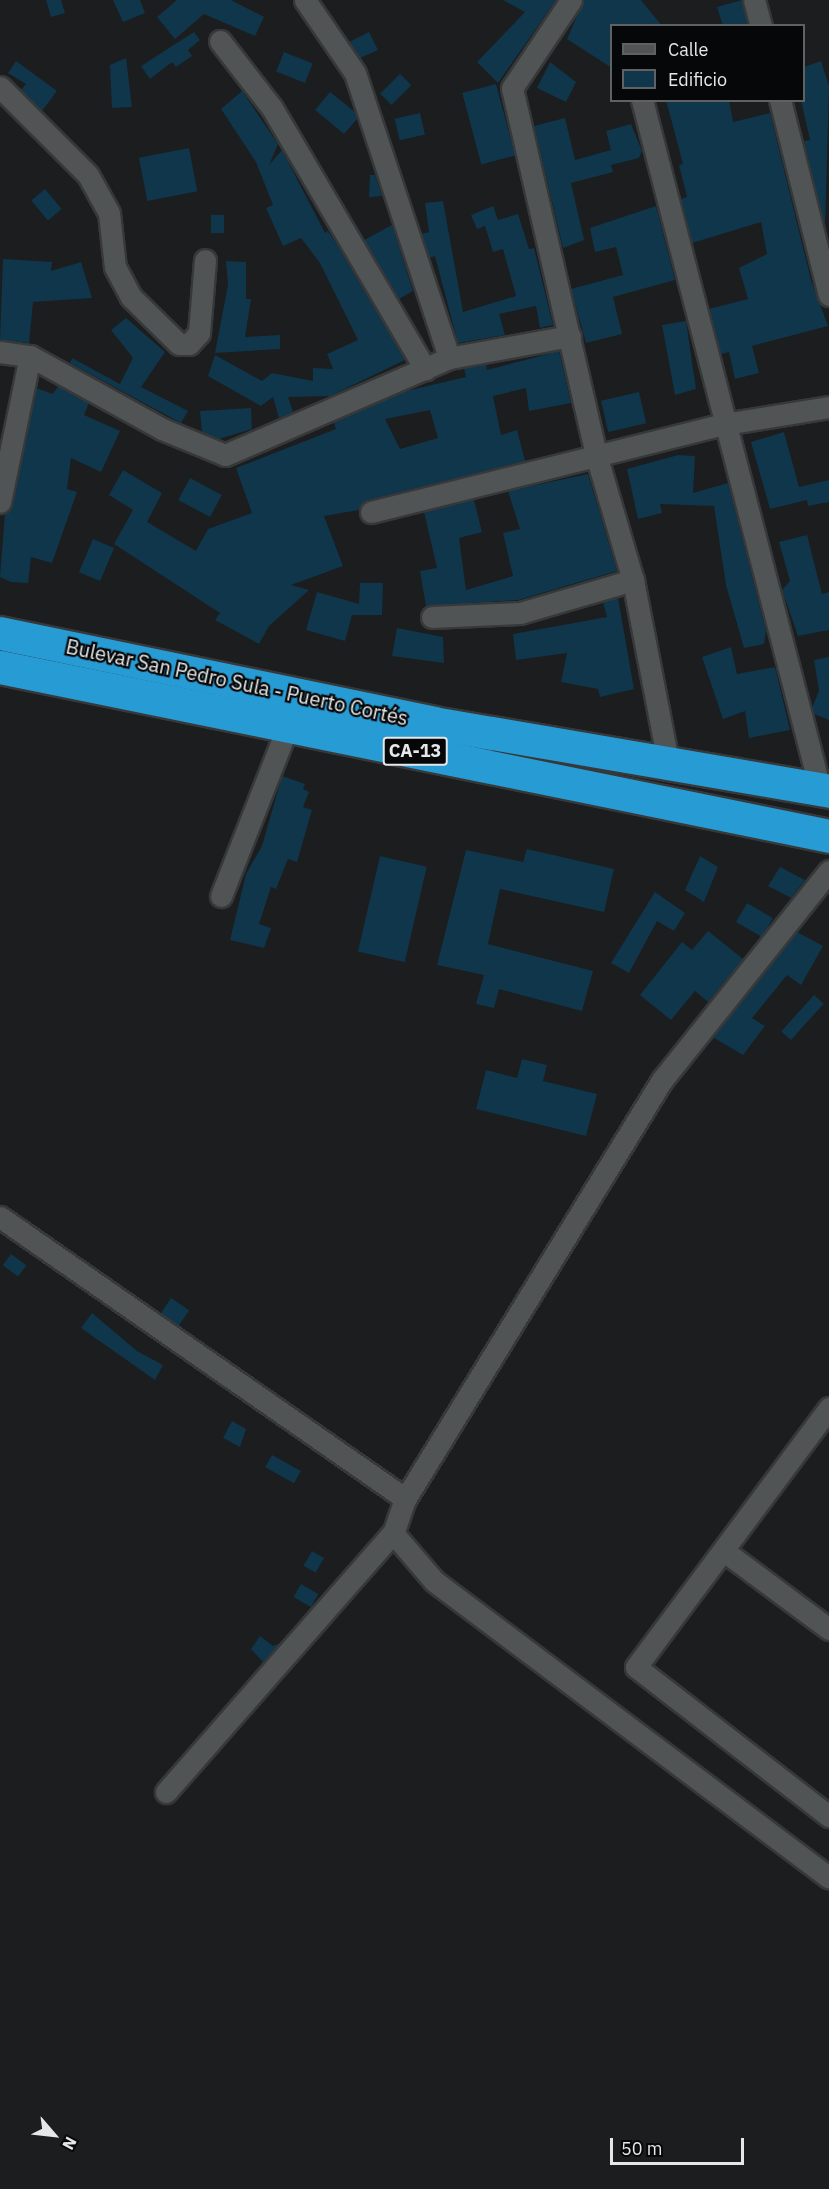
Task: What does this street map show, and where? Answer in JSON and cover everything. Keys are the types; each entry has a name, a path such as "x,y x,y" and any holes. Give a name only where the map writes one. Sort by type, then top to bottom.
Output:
{"highway":[{"name":"Bulevar San Pedro Sula - Puerto Cortés","path":"0,633 669,767 825,790"},
{"name":"Bulevar San Pedro Sula - Puerto Cortés","path":"0,667 829,836"}],"street":[{"path":"305,0 355,73 448,358"},
{"path":"572,0 512,88 597,458 633,580 669,767"},
{"path":"754,0 760,24"},
{"path":"220,41 272,108 425,369"},
{"path":"0,87 88,175 109,213 115,267 131,297 179,344 189,344 199,333 205,260"},
{"path":"643,102 725,424 825,790"},
{"path":"781,102 829,295"},
{"path":"0,352 30,356 162,429 225,455 448,358 570,336"},
{"path":"0,502 30,356"},
{"path":"371,512 597,458 725,424 829,407"},
{"path":"432,617 520,613 633,580"},
{"path":"221,896 288,726"},
{"path":"166,1792 393,1533 405,1499 662,1080 829,871"},
{"path":"0,1217 405,1499"},
{"path":"829,1408 821,1434 724,1551 636,1668 829,1816"},
{"path":"393,1533 435,1581 829,1878"},
{"path":"724,1551 829,1629"}],"building":[{"path":"46,0 61,0 65,13 51,17"},
{"path":"113,0 140,0 145,13 123,22"},
{"path":"177,0 231,0 264,17 255,36 204,14 175,39 157,17"},
{"path":"503,0 556,0 498,83 477,62 525,12"},
{"path":"584,0 641,0 660,24 610,24 610,67 567,39"},
{"path":"742,0 748,24 722,24 717,7"},
{"path":"194,32 200,40 188,50 192,56 176,67 172,62 150,79 141,66"},
{"path":"369,32 378,50 360,58 349,42"},
{"path":"284,52 313,64 305,83 276,71"},
{"path":"126,58 132,107 112,108 110,65"},
{"path":"16,61 57,91 42,111 21,90 26,84 8,73"},
{"path":"821,61 829,86 825,228 804,141 810,140 801,102 805,102 805,67"},
{"path":"550,62 576,82 566,102 537,88"},
{"path":"400,74 411,85 392,105 380,94"},
{"path":"496,84 515,155 481,165 462,93"},
{"path":"242,91 278,144 269,165 282,150 325,233 328,231 336,243 405,360 330,396 288,397 293,412 279,418 273,397 261,406 208,376 215,355 262,381 272,373 313,381 313,368 333,369 327,354 358,340 320,263 301,238 283,246 266,208 273,205 256,162 221,109"},
{"path":"330,92 355,112 357,119 344,134 315,110"},
{"path":"667,102 729,102 733,122 770,113 811,280 828,326 752,346 759,373 735,379 729,352 721,354 709,309 748,299 739,268 767,254 761,222 692,243 681,199 687,197 679,165 683,164"},
{"path":"420,113 425,134 400,140 395,119"},
{"path":"565,118 575,160 611,150 606,131 631,124 642,151 639,158 611,165 613,172 571,183 584,240 563,248 534,126"},
{"path":"189,148 197,191 147,201 139,158"},
{"path":"370,175 375,175 382,196 369,197"},
{"path":"45,189 62,209 48,220 31,201"},
{"path":"443,201 463,312 516,296 503,249 493,252 485,226 477,229 471,215 493,206 498,220 518,214 529,249 534,248 553,325 540,328 536,306 499,314 505,335 458,343 435,256 429,258 421,234 429,232 425,203"},
{"path":"656,206 675,280 613,297 622,334 586,343 571,289 623,275 616,247 595,252 590,228"},
{"path":"211,215 224,215 224,233 211,233"},
{"path":"392,225 413,291 399,299 364,240"},
{"path":"3,259 52,262 51,271 81,262 92,298 33,302 29,343 0,340"},
{"path":"226,261 246,262 246,299 251,299 245,337 280,335 280,349 215,353 228,285"},
{"path":"126,318 165,352 141,387 188,411 181,423 70,363 72,358 120,384 133,358 111,330"},
{"path":"686,321 696,389 675,395 662,325"},
{"path":"559,351 571,403 529,411 526,388 493,396 501,435 517,430 525,461 368,500 359,510 324,516 343,566 291,585 309,590 269,626 259,644 215,620 220,613 114,544 133,510 109,495 123,470 162,493 147,522 196,551 208,529 252,513 236,468 336,429 334,423 402,392 466,377 464,368 486,364 487,370","holes":["430,410 438,438 400,449 385,419"]},
{"path":"58,386 89,403 84,415 120,431 101,472 71,458 67,489 77,492 52,563 31,557 28,583 11,582 0,577 5,513 12,505 36,388 53,394"},
{"path":"639,392 646,423 608,432 601,401"},
{"path":"251,408 252,429 219,439 202,432 200,411"},
{"path":"784,432 799,487 829,480 829,502 808,506 807,500 770,509 751,442"},
{"path":"678,455 695,456 693,493 728,483 766,631 764,644 744,648 726,585 714,506 660,504 662,513 638,519 627,469"},
{"path":"588,474 617,571 518,600 426,606 420,571 437,568 424,512 474,500 482,532 459,538 466,590 513,576 503,533 520,529 508,491"},
{"path":"190,478 222,495 210,517 178,500"},
{"path":"807,535 822,594 829,592 829,630 798,636 782,590 790,581 779,542"},
{"path":"93,539 114,548 100,581 79,572"},
{"path":"360,583 383,583 382,615 352,615 345,641 306,630 317,592 359,604"},
{"path":"618,598 634,689 600,697 598,689 561,682 567,653 516,660 513,634 607,617 603,602"},
{"path":"397,628 443,637 444,663 392,656"},
{"path":"731,647 737,674 775,667 790,730 749,738 745,711 723,719 702,657"},
{"path":"829,657 829,720 814,714 812,708 819,691 814,660"},
{"path":"282,776 305,784 303,789 309,792 303,807 312,810 297,862 288,859 276,889 271,887 259,924 271,928 264,948 230,940 246,874 262,846"},
{"path":"527,849 614,869 604,912 500,889 488,944 593,971 582,1011 499,989 494,1008 476,1004 484,975 437,965 466,850 523,862"},
{"path":"380,856 427,867 405,962 358,951"},
{"path":"700,856 718,867 704,902 685,890"},
{"path":"780,867 805,880 791,898 768,886"},
{"path":"655,892 685,913 674,931 657,921 629,973 611,963"},
{"path":"747,903 773,918 762,937 736,922"},
{"path":"708,931 743,959 708,1002 695,991 671,1020 640,995 682,942 692,950"},
{"path":"797,932 823,946 801,985 787,975 752,1018 765,1026 743,1055 714,1038 717,1032"},
{"path":"814,995 824,1004 791,1040 781,1031"},
{"path":"522,1059 547,1065 543,1081 597,1094 586,1136 476,1109 486,1070 517,1078"},
{"path":"11,1254 26,1265 18,1276 3,1265"},
{"path":"171,1298 189,1310 179,1326 160,1314"},
{"path":"92,1313 137,1351 163,1365 155,1380 81,1328"},
{"path":"232,1421 246,1429 240,1447 223,1438"},
{"path":"272,1455 301,1471 294,1483 265,1467"},
{"path":"312,1551 324,1558 316,1573 304,1566"},
{"path":"301,1584 318,1594 311,1607 294,1597"},
{"path":"260,1636 273,1646 280,1643 263,1662 251,1649"}]}
